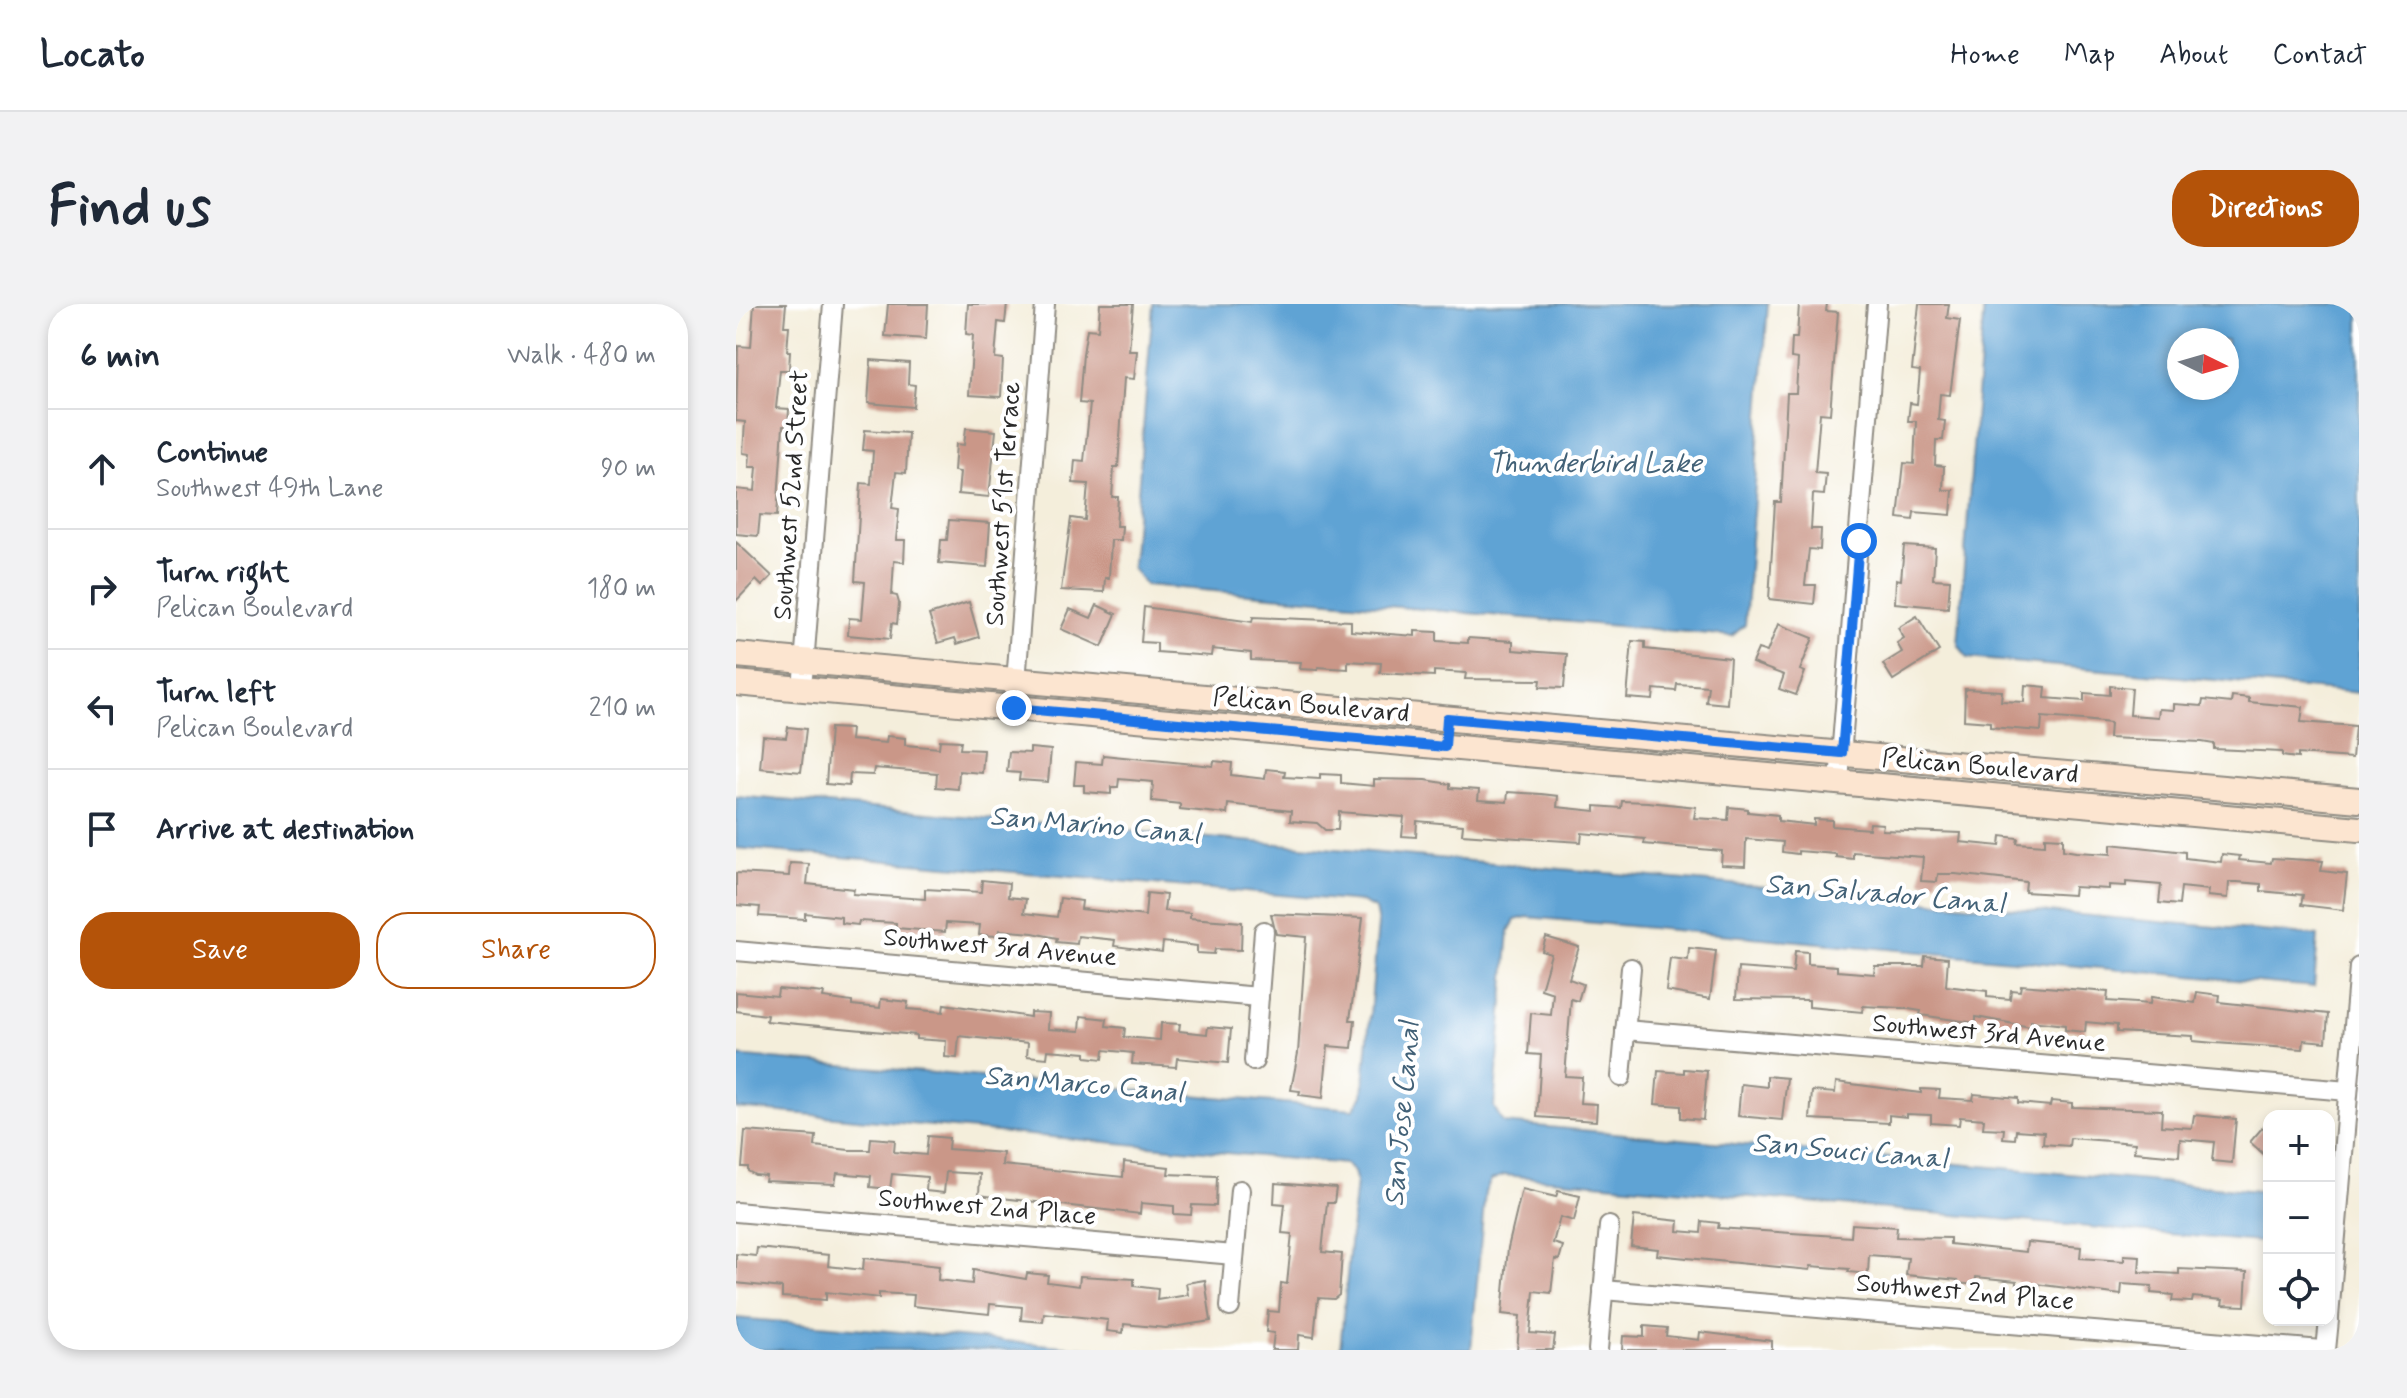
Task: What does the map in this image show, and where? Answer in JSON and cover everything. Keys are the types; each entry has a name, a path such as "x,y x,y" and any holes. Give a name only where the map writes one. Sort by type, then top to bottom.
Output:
{"street":[{"name":"Southwest 52nd Street","path":"802,689 833,304"},
{"name":"Southwest 51st Terrace","path":"1014,708 1045,304"},
{"path":"1839,782 1877,304"},
{"name":"Pelican Boulevard","path":"736,655 2359,800"},
{"name":"Pelican Boulevard","path":"736,683 2359,829"},
{"path":"1445,747 1447,718"},
{"path":"1254,1061 1264,931"},
{"name":"Southwest 3rd Avenue","path":"736,951 1259,997"},
{"path":"2334,1254 2359,967"},
{"path":"1621,1077 1631,968"},
{"name":"Southwest 3rd Avenue","path":"1625,1030 2348,1091"},
{"path":"1230,1307 1240,1190"},
{"name":"Southwest 2nd Place","path":"736,1212 1234,1255"},
{"path":"1598,1350 1609,1226"},
{"name":"Southwest 2nd Place","path":"1603,1290 2324,1350"},
{"path":"2324,1350 2328,1326"}],"water":[{"name":"Thunderbird Lake","path":"1153,304 1768,304 1745,625 1732,636 1145,585 1132,568"},
{"path":"1984,304 2359,304 2359,693 1967,658 1958,644"},
{"name":"San Jose Canal","path":"736,796 2318,936 2314,987 1527,917 1515,920 1509,931 1494,1107 1503,1123 2263,1191 2263,1242 1504,1175 1491,1180 1485,1192 1471,1350 1340,1350 1356,1180 1354,1172 1345,1164 736,1108 736,1056 1354,1109 1363,1095 1378,924 1375,909 1361,902 736,848"},
{"path":"736,1318 1109,1350 736,1350"}],"building":[{"path":"754,304 786,304 784,326 789,326 787,351 790,351 789,370 780,370 776,408 789,409 788,426 783,426 777,516 760,515 758,536 736,534 736,489 755,491 757,467 749,467 750,454 743,453 745,422 736,421 738,346 751,347"},
{"path":"888,304 928,304 926,339 885,336"},
{"path":"968,304 1007,304 1005,323 998,322 995,358 1003,359 1001,397 969,395 973,335 966,334"},
{"path":"1100,304 1133,304 1129,351 1137,351 1134,379 1124,378 1118,467 1114,467 1112,497 1118,497 1116,526 1122,526 1121,540 1111,540 1109,578 1105,578 1104,592 1061,590 1071,518 1085,520 1088,484 1073,483 1075,460 1084,461 1090,404 1079,403 1083,354 1087,329 1098,330"},
{"path":"1799,304 1827,304 1826,311 1838,312 1830,414 1820,413 1815,473 1826,474 1824,495 1813,494 1811,529 1821,529 1820,550 1809,549 1805,585 1816,585 1814,604 1769,599 1775,502 1781,502 1787,393 1796,393 1798,359 1791,358 1792,338 1797,338"},
{"path":"1919,304 1949,304 1947,318 1960,320 1950,395 1940,394 1938,420 1945,421 1943,440 1936,440 1935,465 1944,466 1943,490 1953,490 1951,515 1914,512 1913,520 1898,518 1904,463 1914,464 1916,421 1908,421 1910,403 1917,404 1920,371 1912,370"},
{"path":"871,360 909,363 908,384 915,385 913,407 868,403"},
{"path":"966,428 996,431 989,497 958,494 960,472 954,471 956,444 964,445"},
{"path":"865,430 908,433 906,473 896,472 892,508 899,509 896,540 905,540 904,562 894,561 892,595 897,596 899,603 897,624 892,623 890,639 848,635 849,618 862,619 865,582 855,581 861,483 871,484 873,451 863,450"},
{"path":"949,520 990,523 987,567 939,563 941,540 947,540"},
{"path":"736,542 772,576 762,586 756,580 736,601"},
{"path":"1904,546 1935,548 1933,579 1950,580 1948,608 1895,603 1896,579 1901,580"},
{"path":"969,602 979,637 957,644 955,638 938,643 929,615"},
{"path":"1097,605 1116,614 1102,647 1061,629 1070,609 1091,618"},
{"path":"1144,607 1252,622 1253,617 1351,621 1351,631 1415,636 1415,631 1437,632 1437,641 1468,643 1468,638 1513,641 1513,650 1567,654 1564,688 1540,687 1541,680 1465,679 1466,673 1434,671 1434,676 1380,673 1381,663 1348,661 1348,669 1318,667 1318,670 1300,669 1301,662 1251,660 1251,653 1212,649 1211,656 1157,652 1157,643 1141,642"},
{"path":"1917,616 1939,651 1893,680 1883,664 1902,652 1897,643 1904,638 1898,628"},
{"path":"1778,624 1813,638 1800,670 1805,672 1796,695 1779,689 1784,675 1752,663 1758,649 1767,652"},
{"path":"1632,641 1645,642 1645,649 1730,658 1727,704 1706,702 1708,686 1677,684 1676,691 1654,689 1653,700 1627,698"},
{"path":"2025,685 2046,687 2045,698 2084,701 2084,693 2110,695 2110,686 2132,688 2130,715 2158,717 2159,709 2174,710 2174,704 2202,706 2203,700 2231,703 2232,696 2249,698 2249,702 2303,707 2301,722 2355,726 2352,758 2298,754 2298,758 2282,756 2282,752 2214,749 2214,744 2202,742 2109,738 2110,723 2083,720 2042,717 2041,731 1990,727 1990,722 1964,720 1965,689 2002,691 2001,701 2024,702"},
{"path":"788,727 806,729 801,772 760,768 763,736 786,738"},
{"path":"830,728 851,729 850,740 886,743 887,736 905,738 905,745 939,748 940,740 961,741 960,749 984,750 982,773 959,771 958,789 936,787 937,773 874,768 873,775 850,774 849,786 826,784"},
{"path":"1030,748 1051,750 1048,782 1019,780 1020,773 1007,772 1009,752 1030,753"},
{"path":"1103,755 1213,766 1214,761 1232,763 1231,775 1265,779 1266,769 1285,771 1284,777 1320,779 1320,774 1341,775 1341,783 1374,786 1374,779 1426,780 1450,784 1450,788 1479,790 1478,800 1507,802 1508,792 1541,794 1558,796 1557,807 1595,811 1595,806 1621,808 1622,801 1648,802 1696,807 1694,818 1728,820 1729,807 1778,815 1778,821 1814,825 1814,819 1832,820 1832,826 1869,829 1870,823 1883,824 1882,830 1961,833 1960,842 2000,846 2001,836 2018,838 2017,843 2045,845 2045,837 2063,838 2063,850 2076,852 2111,854 2111,844 2185,852 2185,858 2221,862 2222,854 2240,856 2239,860 2271,863 2272,858 2323,861 2321,871 2347,874 2343,910 2301,905 2303,895 2261,891 2261,884 2237,882 2229,882 2228,898 2208,896 2209,890 2181,887 2179,905 2159,903 2161,885 2126,882 2126,886 2109,885 2109,889 2074,887 2073,895 2025,892 2026,882 1955,874 1938,874 1937,882 1921,881 1923,857 1853,852 1853,859 1836,857 1836,854 1798,851 1798,854 1782,852 1783,842 1746,839 1745,866 1721,865 1722,851 1644,844 1645,839 1582,833 1581,842 1462,834 1463,825 1417,821 1416,837 1402,836 1404,817 1339,812 1338,830 1325,830 1317,823 1290,821 1291,811 1228,804 1227,814 1180,809 1180,804 1152,801 1153,782 1119,779 1118,787 1111,787 1111,794 1084,792 1084,785 1074,785 1076,762 1102,764"},
{"path":"790,863 809,864 807,884 854,889 853,894 925,899 925,889 981,892 982,880 1009,883 1008,897 1026,899 1024,913 1057,917 1060,898 1082,901 1081,909 1145,916 1147,893 1166,895 1164,911 1190,913 1190,918 1242,922 1241,950 1215,949 1214,954 1197,953 1197,946 1163,942 1162,952 1114,946 1115,940 1078,936 1077,944 1056,942 1057,938 1033,933 999,930 998,936 979,935 980,925 946,923 945,932 896,928 896,923 859,921 858,925 841,923 841,917 805,913 805,919 759,916 760,907 736,905 736,873 789,876"},
{"path":"1271,914 1363,918 1350,1020 1355,1020 1352,1048 1328,1046 1323,1098 1299,1095 1300,1091 1291,1090 1298,1053 1306,937 1276,934"},
{"path":"1546,937 1579,947 1569,979 1583,984 1578,1001 1571,999 1565,1076 1582,1077 1580,1103 1597,1104 1596,1121 1537,1117 1541,1055 1528,1054 1531,1013 1551,1015 1553,993 1541,989 1551,954 1542,951"},
{"path":"1689,948 1716,951 1710,999 1666,991 1670,958 1688,960"},
{"path":"1795,951 1808,952 1808,964 1837,966 1837,971 1874,974 1875,966 1924,966 1925,956 1948,958 1946,986 1987,991 1987,997 2010,999 2011,990 2020,991 2021,985 2108,992 2107,1001 2150,1004 2151,997 2195,1003 2197,992 2220,995 2219,1002 2328,1014 2326,1042 2304,1040 2303,1049 2215,1043 2193,1041 2193,1036 2117,1032 2117,1025 2086,1022 2085,1032 2065,1030 2065,1025 2031,1021 2031,1027 1976,1017 1976,1023 1920,1015 1921,1011 1902,1008 1863,1006 1862,1012 1809,1007 1809,1000 1736,999 1738,968 1793,972"},
{"path":"778,989 824,993 823,998 880,1008 881,999 908,1002 907,1009 943,1012 944,1004 1030,1017 1030,1012 1049,1013 1048,1029 1080,1031 1081,1016 1107,1019 1106,1026 1125,1028 1124,1037 1160,1040 1161,1023 1180,1024 1179,1031 1207,1034 1208,1027 1231,1029 1228,1063 1177,1058 1176,1067 1132,1064 1133,1053 1104,1050 1103,1059 1086,1057 1086,1053 1048,1050 1047,1058 1027,1056 1028,1043 959,1036 957,1058 945,1057 946,1041 916,1039 916,1035 766,1021 767,1015 736,1011 736,992 777,996"},
{"path":"1684,1069 1707,1071 1703,1120 1681,1118 1681,1106 1655,1104 1658,1071 1684,1073"},
{"path":"1767,1076 1787,1078 1782,1120 1738,1116 1741,1084 1767,1087"},
{"path":"1836,1082 1921,1093 1921,1089 1940,1090 1939,1098 1973,1100 1974,1094 2018,1098 2018,1103 2050,1106 2051,1101 2072,1103 2072,1107 2162,1110 2161,1126 2192,1128 2194,1115 2236,1119 2232,1163 2212,1161 2214,1142 2180,1139 2179,1156 2134,1152 2135,1143 2070,1138 2069,1146 2043,1144 2044,1132 2016,1130 2015,1139 2003,1138 2004,1129 1983,1128 1984,1119 1960,1117 1959,1125 1931,1123 1931,1115 1907,1114 1907,1117 1889,1115 1889,1123 1810,1119 1812,1091 1835,1093"},
{"path":"2263,1127 2263,1154 2250,1142"},
{"path":"745,1131 816,1136 815,1146 849,1150 870,1150 871,1138 895,1140 894,1152 926,1155 928,1136 949,1138 948,1149 1003,1153 1002,1165 1123,1177 1124,1162 1169,1167 1168,1174 1217,1176 1216,1206 1192,1205 1191,1215 1174,1214 1174,1206 1141,1203 1140,1214 1010,1199 979,1195 980,1174 946,1172 944,1193 926,1191 927,1177 892,1174 890,1189 870,1187 871,1176 837,1173 835,1184 765,1181 766,1176 755,1175 748,1171 748,1167 742,1167"},
{"path":"1275,1183 1336,1188 1334,1203 1327,1203 1322,1252 1342,1254 1339,1295 1334,1299 1318,1298 1314,1337 1299,1335 1298,1350 1272,1350 1274,1333 1266,1332 1268,1311 1279,1312 1281,1283 1287,1284 1292,1234 1282,1233 1285,1204 1274,1203"},
{"path":"1522,1189 1556,1197 1558,1191 1580,1196 1574,1221 1560,1217 1553,1243 1563,1246 1559,1260 1555,1259 1551,1293 1534,1291 1530,1333 1555,1335 1553,1350 1517,1350 1520,1316 1502,1314 1508,1248"},
{"path":"1634,1216 1679,1221 1678,1231 1701,1233 1702,1221 1719,1223 1718,1228 1851,1237 1852,1224 1897,1227 1896,1237 1950,1238 1950,1244 2026,1252 2027,1242 2081,1247 2080,1258 2124,1261 2124,1255 2140,1256 2139,1272 2179,1274 2179,1269 2247,1272 2245,1306 2222,1305 2223,1300 2193,1297 2192,1302 2172,1301 2173,1295 2151,1293 2152,1286 2122,1284 2121,1295 2035,1284 2035,1289 2017,1287 2017,1281 1976,1277 1975,1285 1957,1283 1958,1280 1906,1275 1908,1258 1869,1255 1868,1274 1848,1272 1849,1269 1811,1266 1810,1270 1657,1255 1658,1249 1631,1246"},
{"path":"757,1248 829,1255 828,1266 863,1270 864,1258 939,1266 938,1280 972,1284 973,1270 1026,1279 1027,1273 1048,1275 1047,1282 1079,1286 1080,1276 1134,1279 1134,1286 1158,1289 1157,1300 1188,1295 1186,1283 1205,1280 1211,1321 1166,1328 1124,1324 1123,1333 1107,1331 1108,1320 1044,1313 1043,1322 1021,1320 1022,1307 990,1304 989,1314 913,1306 914,1295 879,1293 879,1298 826,1292 826,1300 782,1297 782,1288 736,1283 736,1254 756,1256"},
{"path":"1644,1326 1667,1328 1666,1336 1699,1340 1700,1332 1772,1341 1772,1350 1622,1350 1623,1336 1644,1337"}],"route":[{"path":"1014,708 1445,747 1447,718 1842,753 1859,541"}],"water label":[{"name":"San Marino Canal","path":"1095,826"},
{"name":"San Salvador Canal","path":"1885,895"},
{"name":"San Marco Canal","path":"1084,1085"},
{"name":"San Souci Canal","path":"1850,1152"}]}
